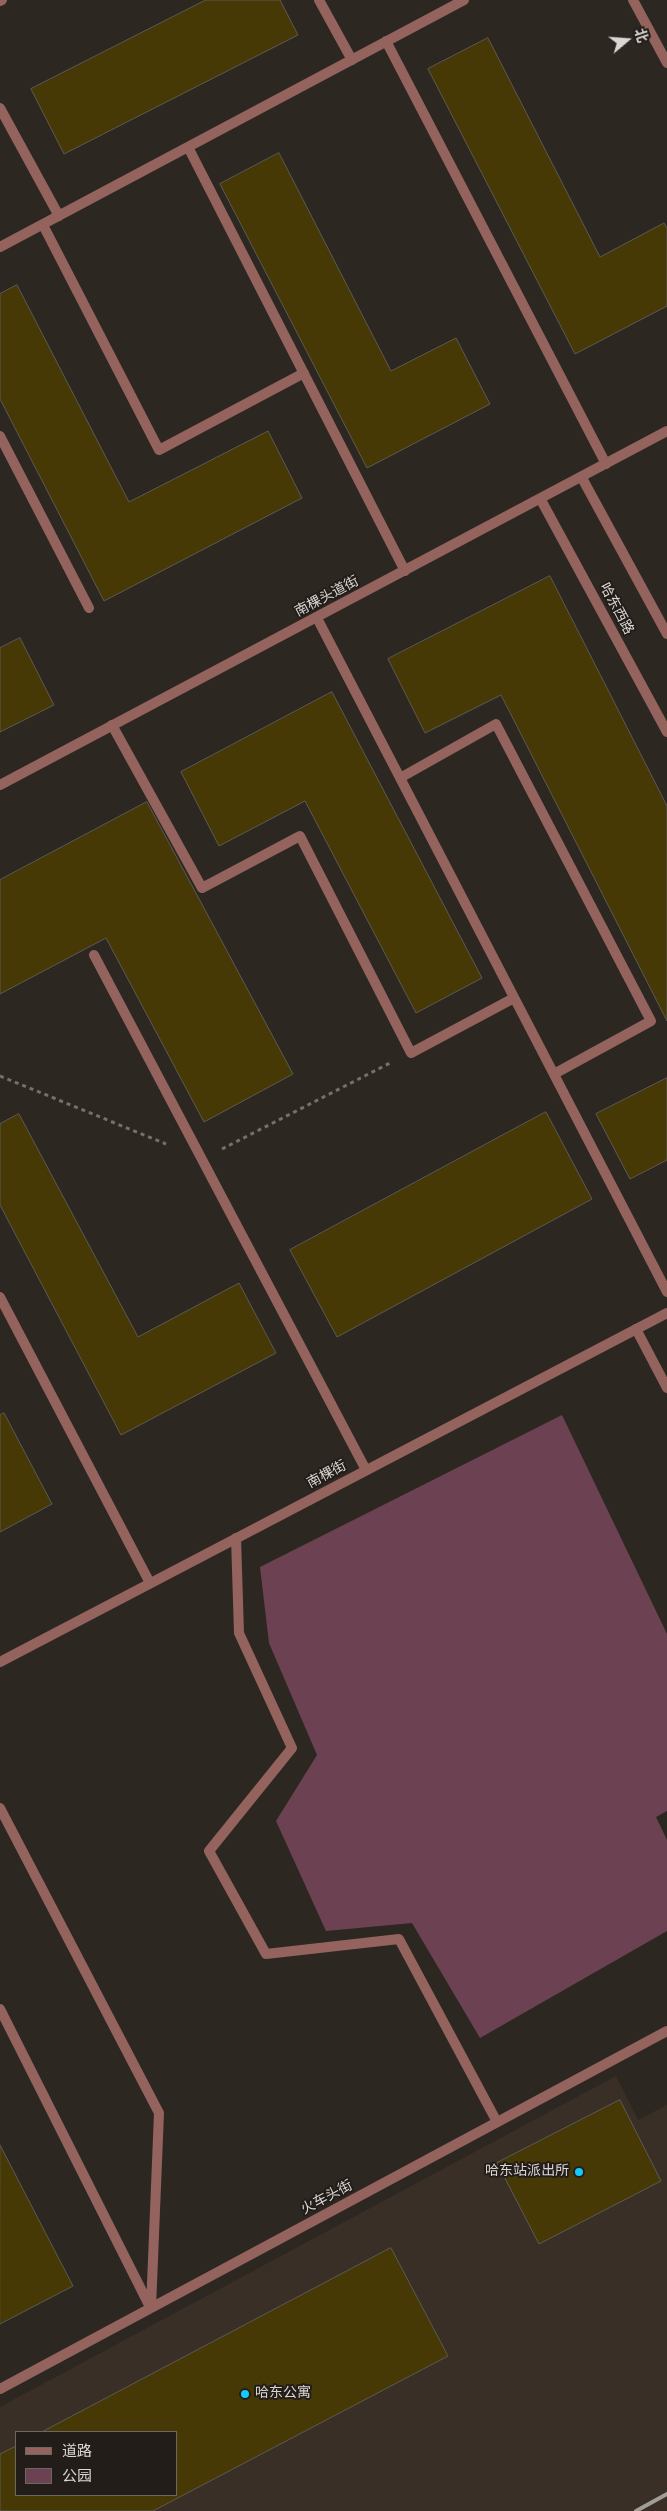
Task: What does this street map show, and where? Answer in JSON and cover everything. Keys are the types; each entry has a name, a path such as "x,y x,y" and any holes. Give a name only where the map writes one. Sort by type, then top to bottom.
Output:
{"street":[{"path":"319,0 352,60"},
{"path":"0,248 464,0"},
{"path":"633,0 667,63"},
{"path":"386,41 606,464"},
{"path":"0,108 59,216"},
{"path":"188,147 406,571"},
{"path":"43,225 159,450 304,373"},
{"name":"南棵头道街","path":"0,785 541,500 667,431"},
{"path":"0,436 89,608"},
{"path":"582,478 667,634"},
{"name":"哈东西路","path":"541,500 667,732"},
{"path":"317,618 667,1292"},
{"path":"400,778 496,724 651,1021 554,1074"},
{"path":"112,725 202,888 300,836 411,1053 514,998"},
{"path":"94,955 366,1470"},
{"path":"0,1297 150,1583"},
{"name":"南棵街","path":"0,1662 667,1313"},
{"path":"636,1329 667,1388"},
{"path":"236,1538 239,1633 292,1748 209,1851 266,1954 400,1939 497,2122"},
{"path":"0,1808 159,2114 151,2308"},
{"path":"0,2009 151,2308"},
{"name":"火车头街","path":"0,2389 667,2031"}],"path":[{"path":"0,1076 202,1159 411,1053"}],"shaded area":[{"path":"616,2076 638,2120 667,2105 667,2511 0,2511 0,2407"}],"green space":[{"path":"562,1415 667,1634 667,1811 656,1817 667,1840 667,1931 480,2038 412,1923 326,1931 276,1821 317,1755 269,1643 260,1567"}],"building":[{"path":"206,0 280,0 298,35 64,154 31,89"},
{"path":"488,38 600,257 664,223 667,228 667,306 575,354 428,69"},
{"path":"279,153 391,371 456,338 490,404 367,468 220,184"},
{"path":"17,285 129,502 268,431 302,498 104,601 0,399 0,294"},
{"path":"550,576 667,806 667,1021 501,695 425,733 388,659"},
{"path":"20,638 54,705 0,732 0,648"},
{"path":"332,692 482,978 416,1013 305,801 219,846 181,772"},
{"path":"147,802 293,1074 204,1122 106,938 0,994 0,880"},
{"path":"667,1078 667,1160 630,1179 596,1114"},
{"path":"546,1112 592,1199 337,1337 290,1250"},
{"path":"19,1114 138,1337 239,1283 276,1353 121,1435 0,1205 0,1124"},
{"path":"4,1413 52,1504 0,1532 0,1415"},
{"name":"哈东站派出所","path":"620,2100 661,2181 539,2244 497,2163"},
{"path":"0,2145 73,2286 0,2324"},
{"name":"哈东公寓","path":"391,2248 448,2356 153,2511 0,2511 0,2454 15,2446 15,2496 178,2496 178,2431 44,2431"}],"railway":[{"path":"636,2511 667,2494"}],"place":[{"name":"哈东站派出所","path":"579,2172"},
{"name":"哈东公寓","path":"245,2394"}]}
